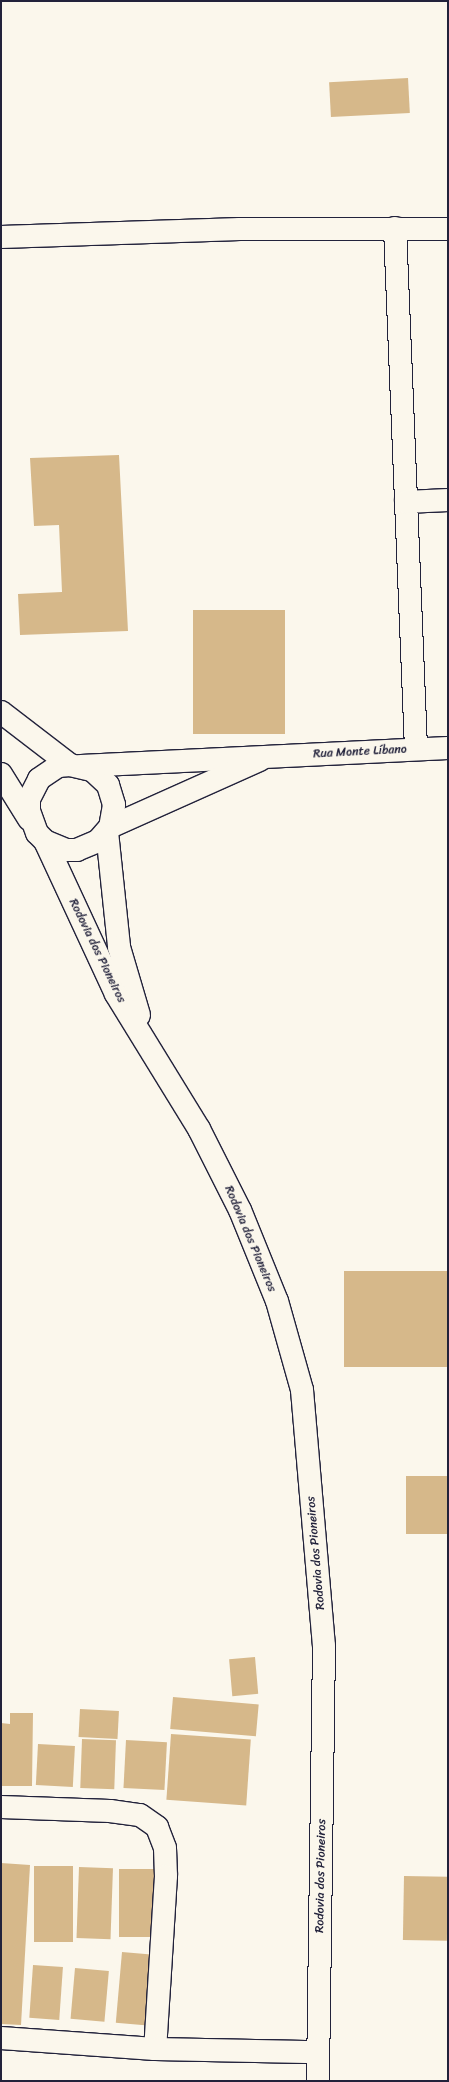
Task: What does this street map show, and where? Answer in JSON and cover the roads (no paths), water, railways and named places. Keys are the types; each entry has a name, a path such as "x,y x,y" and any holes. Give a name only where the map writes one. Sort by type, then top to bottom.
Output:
{"street":[{"path":"395,228 416,749"},
{"path":"1,237 240,229 448,229"},
{"path":"406,502 448,500"},
{"name":"Rodovia dos Pioneiros","path":"1,712 76,765 101,776 108,785 114,806 108,830 118,947 154,1059"},
{"name":"Rua Monte Líbano","path":"76,765 448,748"},
{"path":"1,774 31,822 45,841 66,850 77,850 98,841 108,830 272,755"},
{"path":"31,822 29,799 39,779 58,766 76,765"},
{"name":"Rodovia dos Pioneiros","path":"45,841 116,994 154,1059 199,1129 240,1210 277,1301 302,1390 324,1646 318,2081"},
{"path":"1,1807 110,1810 140,1815 157,1827 165,1848 166,1876 155,2048"},
{"path":"1,2038 155,2048 318,2052"}]}
